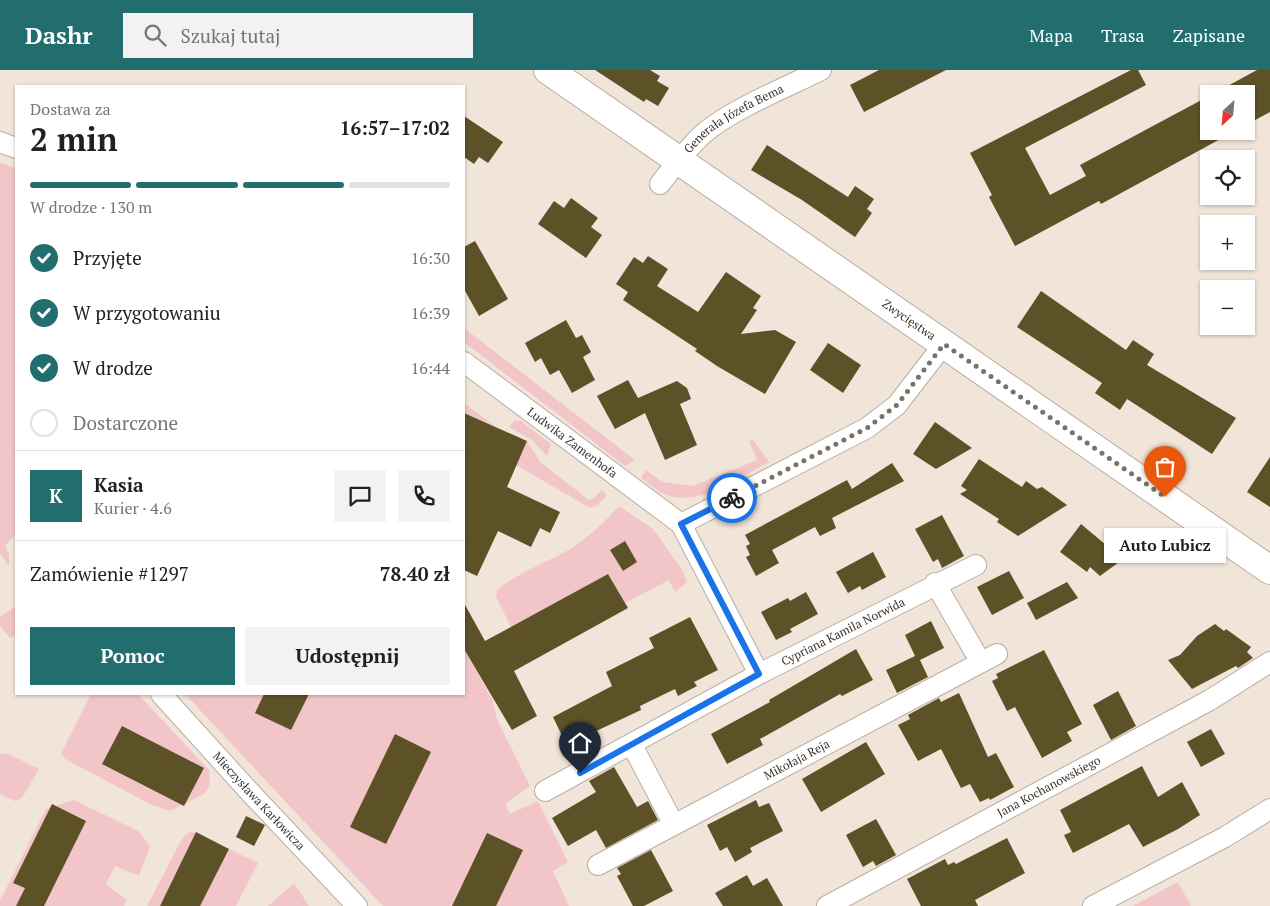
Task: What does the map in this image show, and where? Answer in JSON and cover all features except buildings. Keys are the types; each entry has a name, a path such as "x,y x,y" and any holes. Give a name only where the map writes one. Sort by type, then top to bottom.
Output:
{"main road":[{"name":"Zwycięstwa","path":"548,70 1270,570"}],"street":[{"name":"Generała Józefa Bema","path":"660,184 679,160 704,134 723,119 821,70"},
{"path":"0,142 15,148"},
{"path":"681,524 867,428 897,405 944,344"},
{"name":"Ludwika Zamenhofa","path":"465,363 681,524 759,674"},
{"name":"Cypriana Kamila Norwida","path":"544,791 632,745 759,674 936,583 976,565"},
{"name":"Mikołaja Reja","path":"598,865 673,823 988,657 936,583"},
{"name":"Jana Kochanowskiego","path":"827,906 1210,700 1270,662"},
{"name":"Mieczysława Karłowicza","path":"162,695 246,789 357,906"},
{"path":"632,745 673,823"},
{"path":"1093,906 1225,837 1270,809"}],"shaded area":[{"path":"0,163 15,168 15,536 5,545 9,554 9,566 0,553"},
{"path":"465,329 635,460 625,466 465,343"},
{"path":"465,404 495,426 465,413"},
{"path":"515,420 521,421 551,444 547,456 532,440 509,427"},
{"path":"753,440 769,462 730,484 702,495 687,498 673,497 660,492 641,478 646,470 662,482 693,486 757,460 749,441"},
{"path":"527,441 540,462 589,500 602,490 607,495 598,505 590,508 516,465"},
{"path":"619,506 653,529 682,570 687,582 675,592 669,580 625,603 608,574 511,627 496,597 497,590 521,574 573,547 594,531"},
{"path":"15,607 15,636 10,638 0,626 0,617"},
{"path":"465,651 493,701 497,719 530,786 505,804 510,814 538,801 568,862 553,871 569,906 383,906 186,695 465,695"},
{"path":"90,695 139,695 209,770 210,785 204,794 170,811 152,805 65,759 61,753"},
{"path":"7,753 39,769 22,798 15,801 0,794 0,754"},
{"path":"74,800 138,831 150,846 139,876 115,866 106,884 127,900 124,906 0,906 0,901 46,809"},
{"path":"191,831 258,863 236,906 147,906 183,837"},
{"path":"1178,882 1191,906 1133,906"},
{"path":"294,883 309,906 268,906"}],"way so far":[{"path":"732,498 867,428 897,405 944,344 1165,497"}],"place":[{"name":"Auto Lubicz","path":"1165,497"}],"route":[{"path":"580,773 759,674 681,524 732,498"}]}
